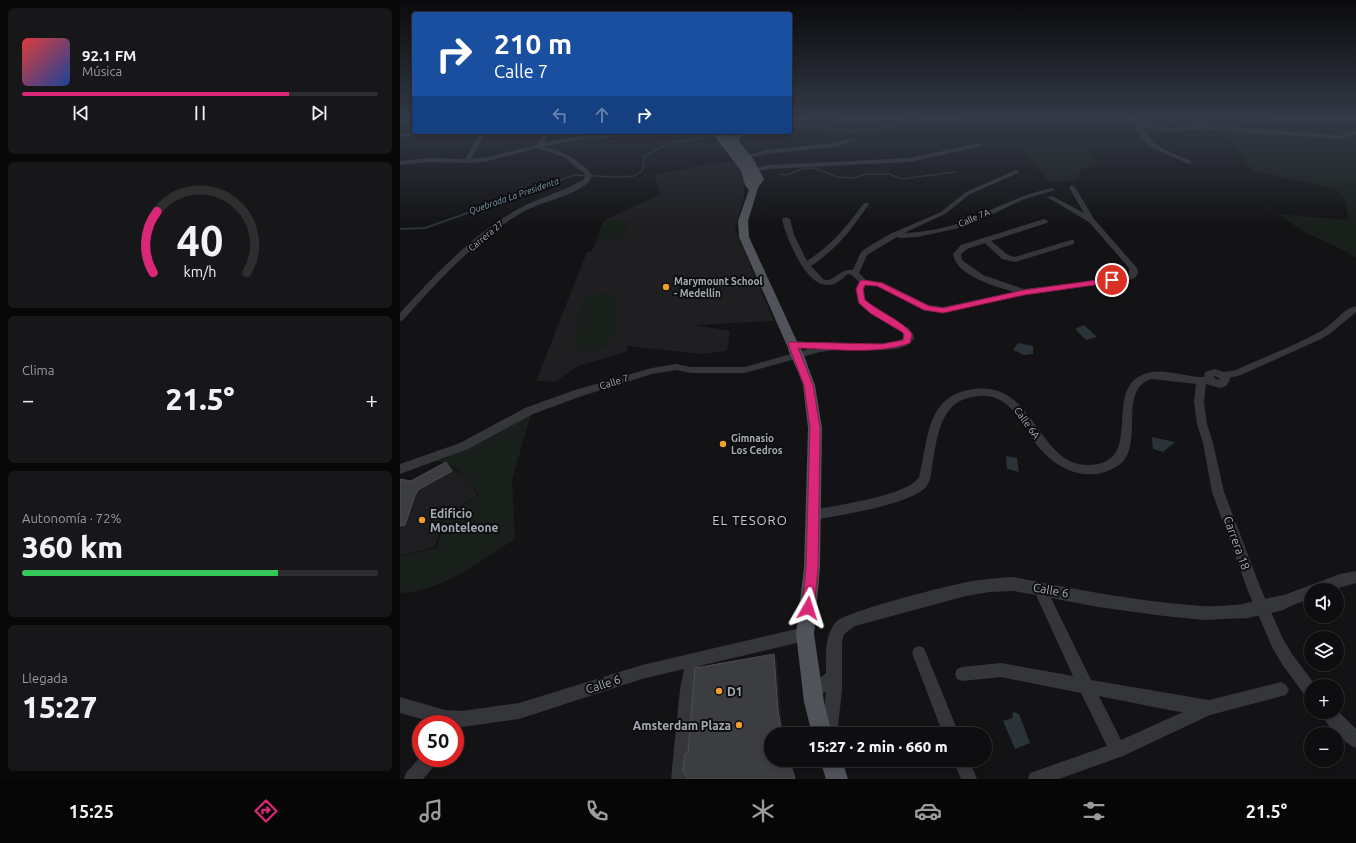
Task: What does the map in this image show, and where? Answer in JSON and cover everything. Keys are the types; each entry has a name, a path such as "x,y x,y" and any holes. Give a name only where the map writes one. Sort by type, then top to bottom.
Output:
{"main road":[{"path":"739,154 744,160 754,178 754,191"},
{"path":"742,156 749,185 754,191"},
{"path":"742,156 756,168 760,179 744,214 744,237 809,385 815,428 812,568 805,634 814,702 820,727"},
{"path":"833,767 837,779"}],"street":[{"path":"467,161 471,154"},
{"path":"400,163 430,160 467,161 488,159 508,154"},
{"name":"Carrera 27","path":"400,318 449,266 500,224 522,209 582,184 589,176 564,154"},
{"path":"742,156 752,154"},
{"path":"745,171 769,167 910,160 936,154"},
{"path":"1171,154 1189,162"},
{"path":"742,156 769,167"},
{"path":"855,273 864,254 893,236 943,213 968,193 1016,172"},
{"path":"786,219 789,235 807,266 821,282 827,284 836,281 842,274 851,271 855,273 863,282 879,284 923,306 933,310 943,310 1024,292 1127,279 1132,276 1134,273 1133,268 1091,220 1072,187"},
{"name":"Calle 7A","path":"893,236 918,235 954,227 969,222 1029,195 1051,194 1091,220"},
{"path":"807,266 840,239 866,204"},
{"path":"1024,292 981,277 964,267 956,256 959,250 1044,221"},
{"path":"986,240 1004,257 1015,260 1071,242"},
{"name":"Calle 7","path":"793,346 882,347 904,344 908,339 908,334 905,330 873,311 861,301 860,289 863,282"},
{"path":"1206,381 1211,373 1223,376 1238,372 1328,331 1342,319 1349,310 1356,309"},
{"name":"Calle 7","path":"400,469 464,446 529,411 572,395 669,367 698,370 745,370 820,349 841,346"},
{"name":"Calle 6A","path":"814,515 879,501 915,489 922,483 925,475 933,429 952,398 965,392 991,392 1002,396 1016,406 1040,441 1053,455 1066,464 1078,469 1093,471 1117,462 1123,450 1129,396 1135,383 1142,379 1158,375 1206,381"},
{"name":"Carrera 18","path":"1206,381 1199,402 1202,424 1208,443 1218,492 1255,591 1277,642 1304,682"},
{"path":"1332,583 1340,580 1356,578"},
{"name":"Calle 6","path":"830,727 834,691 836,635 840,628 847,622 897,606 990,585 1013,584 1098,600 1204,613 1245,611 1281,603 1304,594"},
{"path":"1040,588 1117,750"},
{"name":"Calle 6","path":"464,722 519,711 642,672 805,634"},
{"path":"919,653 948,727"},
{"path":"679,779 688,689 693,661"},
{"path":"962,674 1001,670 1174,703 1209,708"},
{"path":"811,682 820,686 826,685 835,674"},
{"path":"1036,779 1117,750 1209,708 1281,690"},
{"name":"Calle 6","path":"400,705 435,715"},
{"path":"1334,719 1356,740"},
{"path":"412,779 422,767"},
{"path":"964,767 969,779"}],"shaded area":[{"path":"1027,154 1093,154 1099,165 1081,169 1078,180 1049,183"},
{"path":"1240,154 1356,154 1356,258 1343,250 1302,231 1279,214 1348,220 1346,202 1336,189 1252,171"},
{"name":"Marymount School - Medellín","path":"734,162 740,169 744,182 744,197 735,229 774,321 694,325 730,331 727,351 701,354 627,346 628,351 576,367 555,382 536,381 587,252 592,251 606,219 660,195 654,175 684,170 710,163"},
{"path":"630,219 624,238 596,240 603,221"},
{"path":"599,293 610,293 617,298 616,337 601,349 581,352 574,345 580,305 586,298"},
{"path":"1084,325 1097,337 1086,340 1075,329"},
{"path":"1018,343 1033,346 1033,354 1024,355 1013,350"},
{"path":"531,414 512,480 515,539 475,565 446,581 416,591 400,593 400,549 404,549 402,556 437,548 444,520 448,514 479,495 472,485 464,490 461,477 456,469 448,464 435,461 458,453"},
{"path":"1152,437 1175,442 1163,452 1153,449"},
{"path":"1006,456 1017,458 1019,472 1007,469"},
{"path":"1014,712 1019,714 1030,743 1015,749 1003,721 1013,718 1012,714"}],"building":[{"path":"446,462 452,471 418,490 405,525 400,526 400,479 411,481"},
{"name":"Amsterdam Plaza","path":"774,654 778,711 781,727 764,727 764,767 791,767 795,779 687,779 683,769 685,754 688,752 695,668"}],"waterway":[{"name":"Quebrada La Presidenta","path":"508,199 574,175 618,177 634,176 643,170 644,156 647,154"},
{"path":"779,174 787,175 802,169 814,168 837,177 854,178 865,174 889,174 902,179 955,172"},
{"name":"Quebrada La Presidenta","path":"400,229 425,228 510,198"}],"place":[{"name":"Marymount School - Medellín","path":"666,287"},
{"name":"Gimnasio Los Cedros","path":"723,444"},
{"name":"Edificio Monteleone","path":"422,520"},
{"name":"D1","path":"719,691"},
{"name":"Amsterdam Plaza","path":"739,725"}],"district":[{"name":"EL TESORO","path":"750,520"}],"route":[{"path":"808,608 812,568 815,428 809,385 792,344 871,347 904,344 908,339 908,334 905,330 873,311 861,301 860,287 863,282 879,284 927,308 933,310 943,310 1024,292 1034,292 1112,280"}]}
